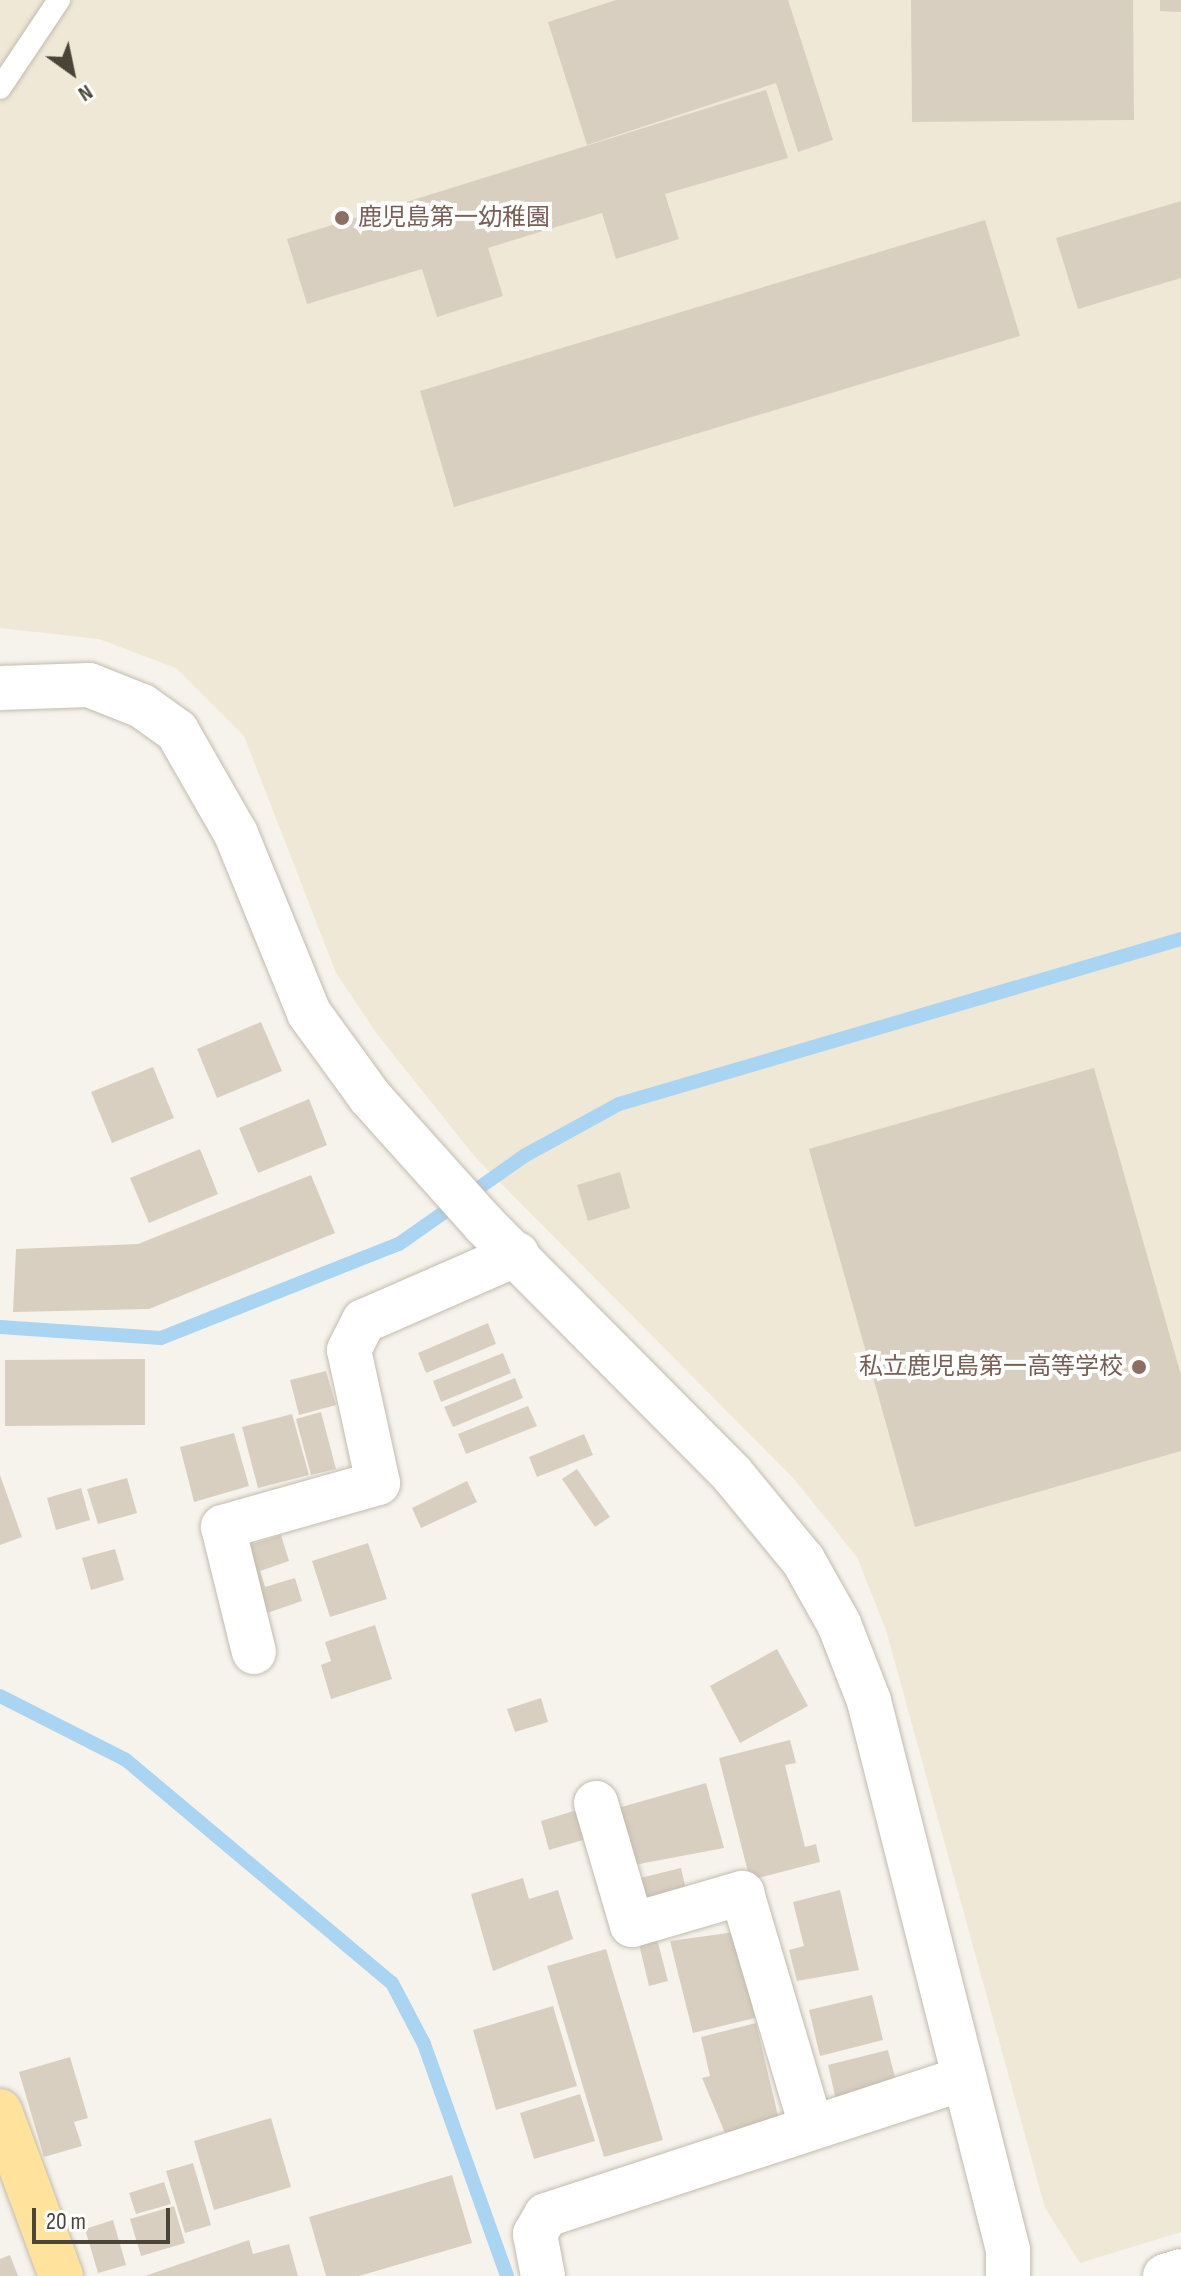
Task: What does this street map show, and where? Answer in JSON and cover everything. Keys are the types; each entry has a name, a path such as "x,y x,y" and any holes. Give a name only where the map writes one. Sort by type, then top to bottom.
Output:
{"main road":[{"path":"0,2111 61,2276"}],"street":[{"path":"0,688 89,685 142,706 177,731 236,834 309,1013 439,1174 484,1224 732,1474 803,1560 839,1624 869,1701 1008,2250 1008,2276"},
{"path":"254,1652 223,1527 378,1483 349,1350 364,1321 517,1254"},
{"path":"596,1803 632,1925 742,1893 811,2126"},
{"path":"543,2276 535,2234 546,2215 964,2078"},
{"path":"1165,2276 1181,2271"}],"lane":[{"path":"0,88 59,0"}],"shaded area":[{"path":"0,0 1181,0 1181,2232 1080,2263 1045,2208 886,1630 857,1557 794,1479 475,1157 377,1034 336,973 244,736 176,668 99,639 0,628"}],"building":[{"path":"616,0 788,0 833,140 798,152 776,83 587,145 548,22"},
{"path":"911,0 1133,0 1134,120 912,122"},
{"path":"1160,0 1181,0 1181,12 1160,11"},
{"path":"766,90 788,158 665,194 679,239 616,259 602,213 488,248 503,296 437,317 422,269 307,304 287,239"},
{"path":"1181,201 1181,278 1078,309 1056,238"},
{"path":"985,220 1020,336 454,507 420,391"},
{"path":"261,1022 282,1071 217,1098 197,1049"},
{"path":"153,1067 174,1118 112,1143 91,1092"},
{"path":"1094,1068 1181,1375 1181,1451 915,1527 809,1149"},
{"path":"309,1099 327,1145 258,1173 239,1128"},
{"path":"200,1149 218,1194 149,1223 130,1178"},
{"path":"620,1172 630,1208 588,1221 577,1185"},
{"path":"311,1175 335,1233 149,1309 13,1312 16,1249 138,1244"},
{"path":"488,1323 496,1344 426,1373 418,1353"},
{"path":"503,1353 511,1373 441,1402 433,1381"},
{"path":"145,1359 145,1425 5,1426 5,1360"},
{"path":"326,1371 336,1405 299,1415 290,1380"},
{"path":"515,1378 523,1398 453,1427 444,1407"},
{"path":"528,1406 537,1426 466,1454 458,1434"},
{"path":"321,1412 336,1469 311,1475 296,1419"},
{"path":"292,1414 309,1475 258,1488 242,1427"},
{"path":"234,1433 249,1486 194,1502 180,1447"},
{"path":"584,1434 593,1455 537,1477 529,1457"},
{"path":"577,1469 610,1517 595,1527 562,1479"},
{"path":"0,1475 22,1537 0,1545"},
{"path":"127,1478 137,1513 98,1524 87,1489"},
{"path":"467,1481 477,1502 421,1528 412,1508"},
{"path":"81,1488 90,1520 56,1530 47,1498"},
{"path":"281,1535 289,1561 260,1571 265,1587 295,1578 302,1601 261,1615 240,1548"},
{"path":"368,1543 387,1599 330,1617 312,1561"},
{"path":"115,1549 124,1580 91,1590 82,1558"},
{"path":"375,1625 392,1679 331,1699 321,1665 331,1661 325,1642"},
{"path":"777,1649 808,1706 740,1743 710,1686"},
{"path":"541,1698 548,1722 515,1732 507,1709"},
{"path":"790,1740 796,1763 785,1765 805,1847 816,1844 820,1862 750,1880 719,1758"},
{"path":"706,1783 724,1848 634,1865 618,1808"},
{"path":"577,1810 586,1839 549,1850 541,1821"},
{"path":"681,1868 688,1898 643,1909 636,1879"},
{"path":"523,1878 529,1899 558,1890 573,1939 493,1971 471,1894"},
{"path":"840,1890 859,1970 797,1981 789,1950 804,1946 793,1902"},
{"path":"735,1932 755,2018 693,2033 670,1941"},
{"path":"657,1939 668,1981 649,1986 639,1944"},
{"path":"606,1949 663,2140 604,2157 547,1966"},
{"path":"872,1995 883,2040 820,2056 809,2010"},
{"path":"553,2006 577,2086 496,2110 473,2030"},
{"path":"756,2023 779,2120 725,2133 702,2078 710,2076 701,2037"},
{"path":"888,2050 897,2085 836,2100 828,2065"},
{"path":"70,2057 88,2118 74,2122 82,2146 44,2157 19,2072"},
{"path":"580,2094 595,2141 534,2159 520,2113"},
{"path":"271,2118 291,2187 214,2210 194,2141"},
{"path":"193,2163 211,2225 185,2233 166,2171"},
{"path":"452,2175 472,2243 359,2276 326,2276 309,2217"},
{"path":"164,2182 171,2204 136,2214 129,2193"},
{"path":"174,2206 185,2243 141,2256 130,2219"},
{"path":"113,2220 126,2265 98,2273 85,2229"},
{"path":"249,2240 253,2254 289,2244 298,2276 145,2276"},
{"path":"10,2255 18,2276 0,2276 0,2259"}],"waterway":[{"path":"0,1327 161,1338 399,1244 524,1156 619,1104 1181,939"},
{"path":"0,1696 126,1760 392,1983 424,2044 507,2276"}],"place":[{"name":"鹿児島第一幼稚園","path":"342,218"},
{"name":"私立鹿児島第一高等学校","path":"1139,1367"}]}
